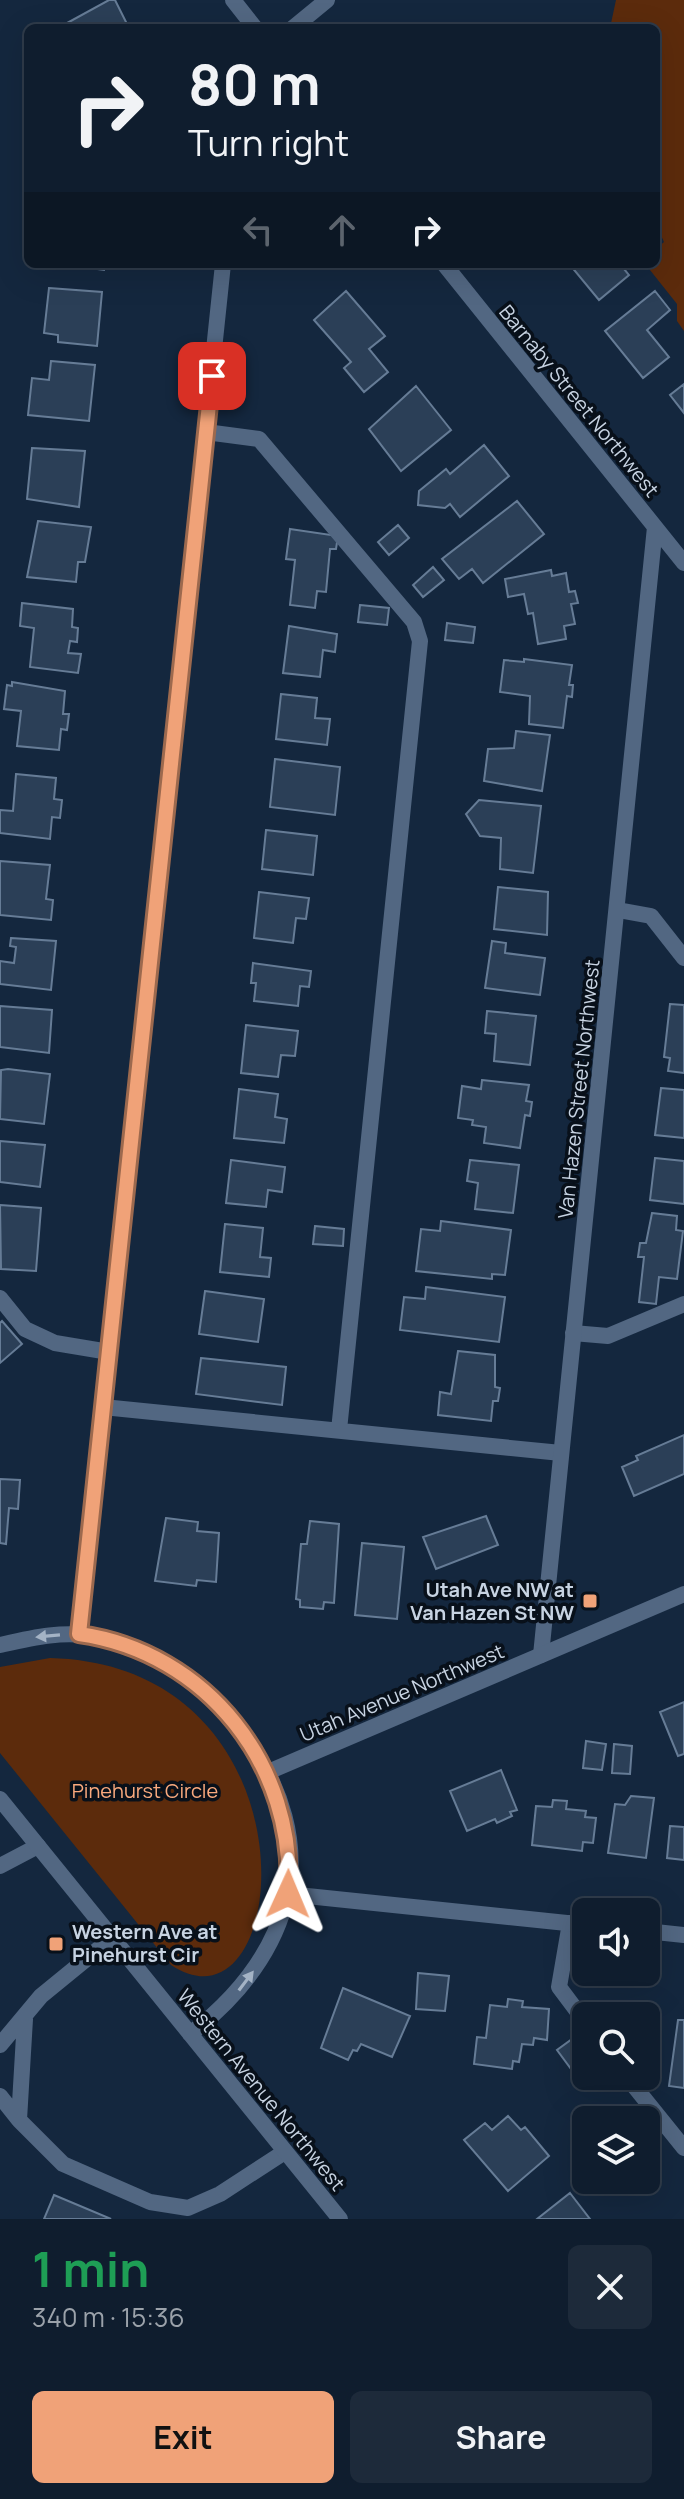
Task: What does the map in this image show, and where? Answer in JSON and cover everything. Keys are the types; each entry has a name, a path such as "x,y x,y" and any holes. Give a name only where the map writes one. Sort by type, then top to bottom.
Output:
{"street":[{"path":"233,0 252,24"},
{"path":"298,24 327,0"},
{"path":"79,1634 223,268"},
{"name":"Barnaby Street Northwest","path":"447,268 684,563"},
{"path":"206,432 259,439 414,622 420,641 339,1430"},
{"name":"Van Hazen Street Northwest","path":"541,1655 655,527"},
{"path":"618,910 651,916 684,958"},
{"path":"0,1298 25,1329 55,1343 109,1352"},
{"path":"573,1333 608,1336 684,1304"},
{"path":"103,1407 561,1453"},
{"name":"Utah Avenue Northwest","path":"268,1772 684,1594"},
{"path":"0,1645 40,1637 79,1634 127,1646 190,1681 230,1717 268,1772 286,1828 288,1894 270,1944 247,1981 190,2034"},
{"name":"Western Avenue Northwest","path":"0,1799 283,2153 340,2219"},
{"path":"0,1866 38,1846"},
{"path":"288,1894 572,1923"},
{"path":"660,1932 684,1935"},
{"path":"0,2045 64,1974 112,1938"},
{"path":"572,1944 559,1987 572,2004"},
{"path":"19,2120 25,2019"},
{"path":"637,2090 684,2148"},
{"path":"0,2096 63,2164 150,2202 188,2208 220,2194 283,2153"}],"green space":[{"path":"616,0 684,0 684,331 677,321 677,304 648,268 660,268 660,246 664,242 660,233 660,24 611,24"},
{"name":"Pinehurst Circle","path":"50,1658 139,1677 202,1720 241,1780 259,1844 259,1905 242,1952 212,1975 171,1965 0,1753 0,1667"}],"building":[{"path":"109,0 115,0 127,24 65,24"},
{"path":"572,268 623,268 629,275 599,300"},
{"path":"49,288 102,292 97,346 58,342 58,335 44,333"},
{"path":"346,291 385,336 369,349 388,372 364,392 344,368 351,362 314,320"},
{"path":"655,291 670,310 647,330 669,357 643,378 605,331"},
{"path":"51,361 95,365 89,421 28,415 32,378 49,380"},
{"path":"684,384 684,413 670,395"},
{"path":"416,386 451,430 401,471 369,429"},
{"path":"484,445 509,476 460,517 450,504 445,508 418,505 419,491 446,469 450,474"},
{"path":"32,448 85,451 79,507 27,499"},
{"path":"517,501 544,534 483,583 472,569 459,579 442,559"},
{"path":"38,521 91,527 85,562 78,562 76,582 27,577"},
{"path":"398,525 409,538 389,555 378,542"},
{"path":"290,529 338,536 336,549 330,549 326,592 317,591 315,608 290,605 295,560 286,559"},
{"path":"433,567 444,580 423,597 413,585"},
{"path":"551,570 552,576 566,573 569,592 575,591 578,603 571,604 575,624 564,626 566,639 538,644 533,613 528,614 524,594 508,597 505,579"},
{"path":"22,603 73,609 72,627 78,628 77,642 70,641 68,653 81,654 78,673 30,667 34,628 20,626"},
{"path":"360,605 389,608 387,625 358,622"},
{"path":"447,623 475,627 473,643 445,640"},
{"path":"289,626 337,634 335,652 323,650 320,677 283,673"},
{"path":"524,659 572,665 569,685 573,685 572,697 567,696 563,728 529,724 530,696 500,692 504,660 524,662"},
{"path":"12,682 65,691 63,714 69,714 67,730 61,729 59,750 17,746 21,711 4,709 7,685 12,686"},
{"path":"281,694 317,698 315,718 330,719 327,745 276,739"},
{"path":"516,731 550,735 542,791 484,781 488,749 514,748"},
{"path":"275,759 340,767 335,815 270,807"},
{"path":"16,774 56,778 54,799 62,800 60,818 52,817 50,839 0,833 0,810 13,811"},
{"path":"479,800 541,806 533,873 500,869 501,838 480,836 466,814"},
{"path":"266,830 317,836 313,875 262,869"},
{"path":"0,861 50,865 46,899 53,900 51,920 0,915"},
{"path":"498,887 548,892 547,935 494,929"},
{"path":"259,892 309,898 306,919 296,918 293,943 254,938"},
{"path":"11,938 56,941 51,990 0,984 0,961 14,963 16,947 10,946"},
{"path":"492,941 506,943 505,953 545,958 540,995 485,988"},
{"path":"253,963 311,971 309,987 300,986 298,1006 254,1001 256,983 251,983"},
{"path":"670,1004 684,1005 684,1073 668,1071 670,1058 664,1057"},
{"path":"0,1006 52,1010 49,1053 0,1047"},
{"path":"487,1011 536,1016 530,1065 494,1061 496,1034 485,1033"},
{"path":"246,1025 298,1031 295,1056 281,1055 278,1077 241,1073"},
{"path":"1,1070 50,1074 44,1124 0,1119"},
{"path":"482,1080 529,1085 526,1101 532,1102 530,1116 525,1115 520,1148 484,1143 486,1127 472,1125 473,1120 458,1118 462,1086 481,1089"},
{"path":"661,1088 684,1090 684,1138 655,1135"},
{"path":"239,1089 278,1094 275,1117 287,1119 284,1143 234,1138"},
{"path":"0,1141 45,1145 40,1187 0,1182"},
{"path":"655,1158 684,1161 684,1204 650,1200"},
{"path":"231,1160 285,1167 282,1192 268,1190 266,1207 226,1203"},
{"path":"470,1160 519,1165 513,1213 475,1209 478,1183 467,1181"},
{"path":"0,1205 41,1208 36,1271 1,1269"},
{"path":"652,1213 677,1216 676,1230 683,1231 677,1279 659,1277 656,1304 639,1302 644,1257 638,1257 640,1243 646,1243"},
{"path":"441,1221 511,1230 505,1275 492,1274 492,1279 416,1271 421,1229 440,1231"},
{"path":"225,1224 263,1228 260,1257 271,1258 269,1277 220,1272"},
{"path":"315,1226 344,1229 343,1246 313,1244"},
{"path":"426,1287 505,1297 499,1342 400,1330 404,1297 425,1299"},
{"path":"205,1291 264,1299 258,1342 199,1334"},
{"path":"2,1321 22,1344 0,1363 0,1323"},
{"path":"458,1351 495,1355 495,1387 500,1388 498,1401 493,1401 491,1421 438,1415 440,1392 451,1394"},
{"path":"201,1358 286,1367 282,1405 196,1394"},
{"path":"684,1435 684,1474 634,1496 622,1467 638,1460 636,1456"},
{"path":"0,1479 20,1480 18,1509 9,1508 6,1544 0,1543"},
{"path":"486,1516 498,1545 436,1569 423,1537"},
{"path":"166,1518 198,1522 197,1531 219,1533 216,1582 197,1580 196,1586 155,1581"},
{"path":"310,1521 339,1524 334,1603 324,1602 323,1609 300,1607 300,1600 296,1599 301,1544 307,1544"},
{"path":"362,1543 404,1547 397,1619 355,1615"},
{"path":"684,1702 684,1754 678,1756 660,1712"},
{"path":"586,1741 606,1744 602,1770 583,1768"},
{"path":"614,1744 632,1746 630,1774 612,1773"},
{"path":"501,1770 517,1810 497,1823 495,1819 467,1831 450,1791"},
{"path":"631,1796 654,1798 646,1858 608,1853 615,1804 625,1805"},
{"path":"553,1800 567,1801 566,1809 586,1811 585,1817 596,1818 593,1843 583,1842 582,1851 532,1845 536,1806 552,1807"},
{"path":"670,1826 684,1827 684,1860 667,1858"},
{"path":"418,1973 449,1976 445,2011 416,2009"},
{"path":"343,1988 410,2016 392,2057 361,2044 357,2051 353,2050 348,2060 321,2048"},
{"path":"508,1999 523,2001 522,2007 549,2009 547,2040 534,2038 533,2045 522,2044 519,2062 513,2061 512,2069 474,2064 477,2037 486,2038 490,2005 507,2007"},
{"path":"678,2020 684,2020 684,2088 669,2086"},
{"path":"572,2039 572,2070 557,2050"},
{"path":"508,2116 521,2130 525,2127 549,2156 508,2191 464,2140 485,2123 492,2130"},
{"path":"570,2193 590,2219 537,2219"},
{"path":"54,2195 111,2219 44,2219"}],"place":[{"name":"Utah Ave NW at Van Hazen St NW","path":"590,1601"},
{"name":"Western Ave at Pinehurst Cir","path":"56,1944"}],"route":[{"path":"212,376 79,1634 127,1646 179,1674 211,1698 248,1738 278,1796 286,1828 288,1894"}]}
